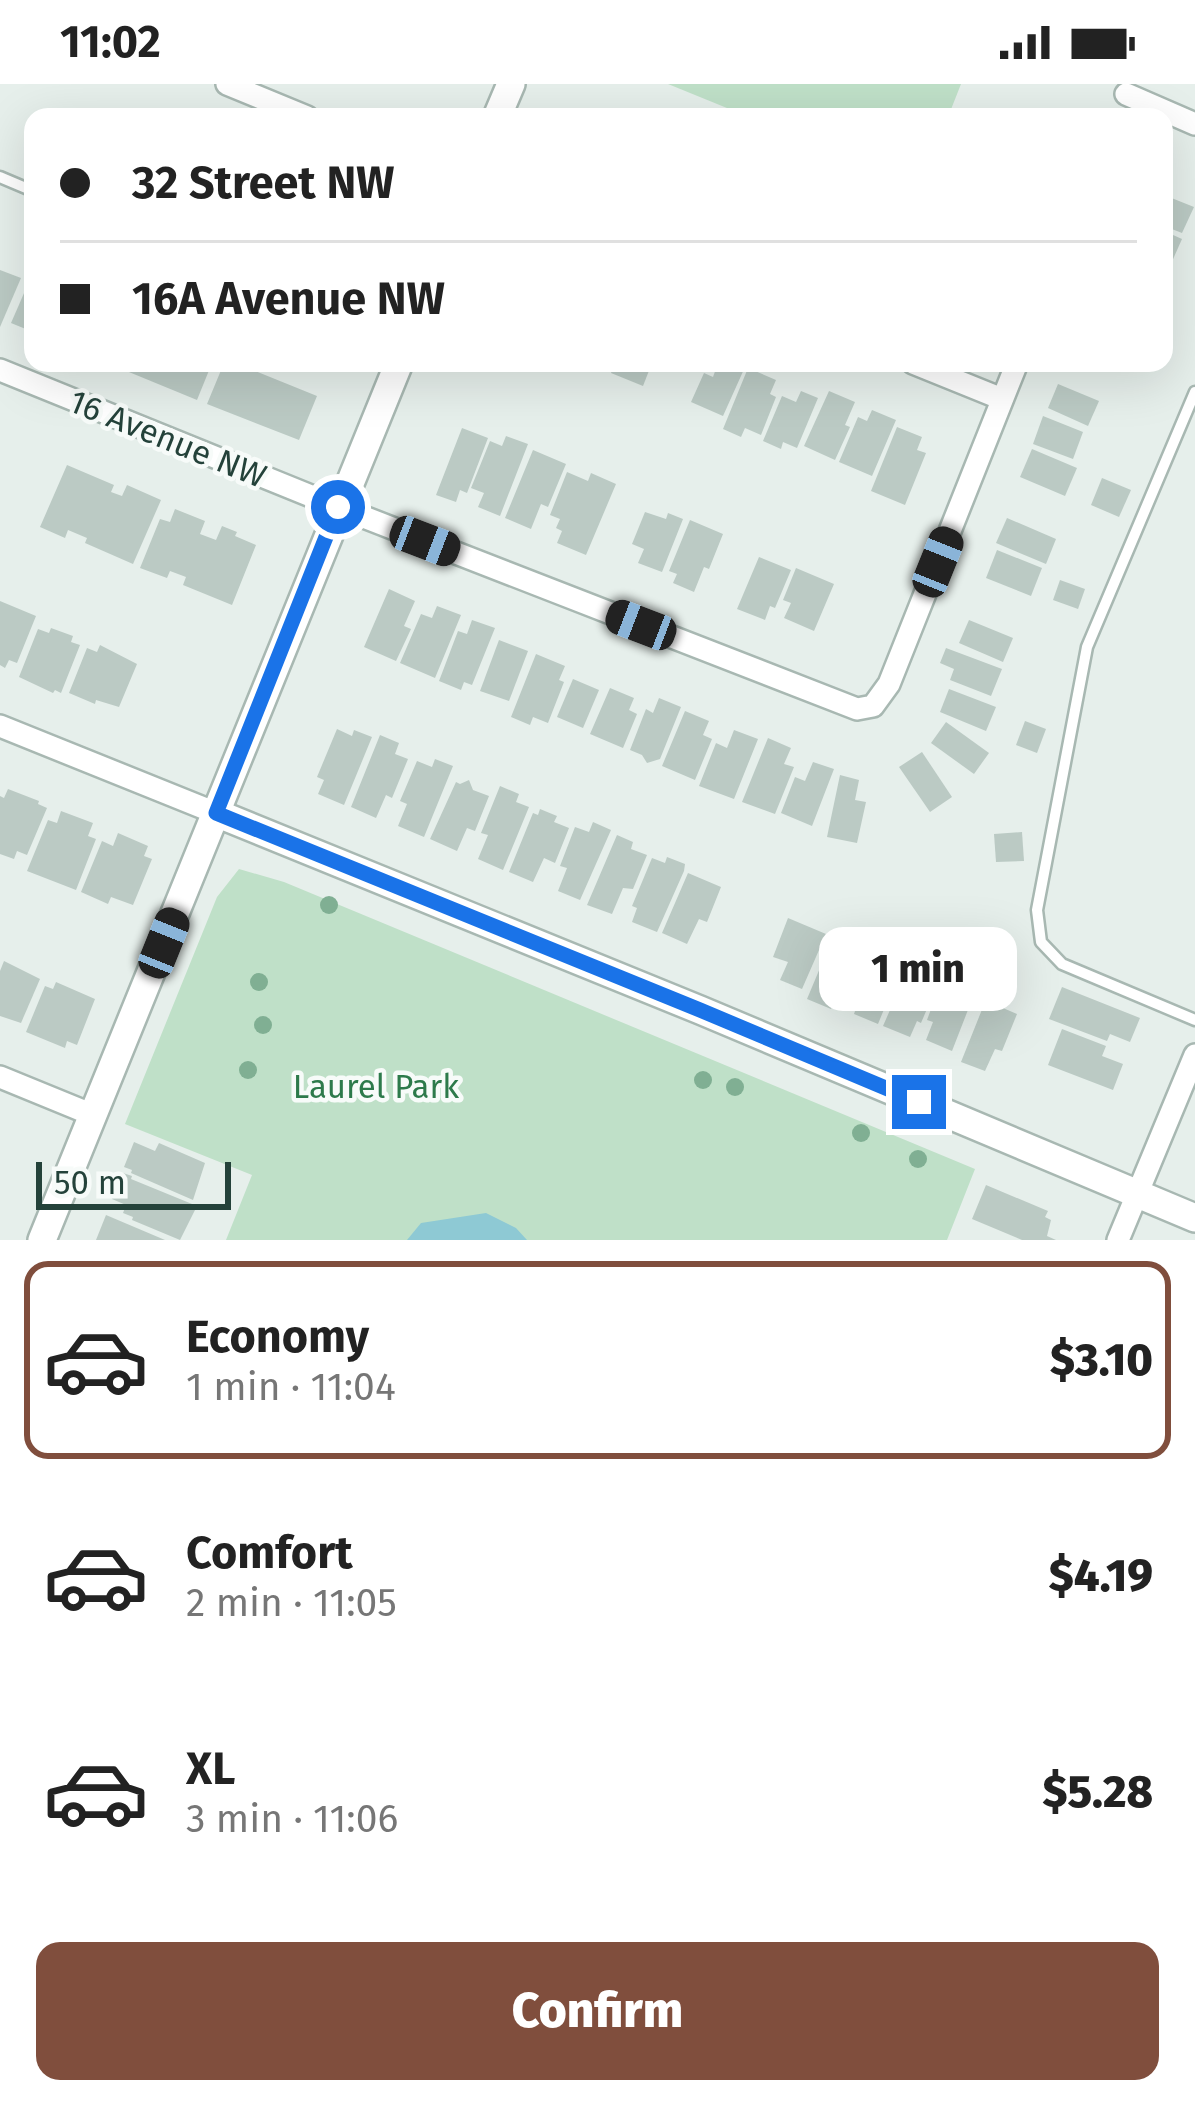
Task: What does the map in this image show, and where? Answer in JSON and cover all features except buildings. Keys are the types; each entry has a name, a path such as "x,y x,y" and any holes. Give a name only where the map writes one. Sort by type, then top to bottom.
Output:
{"street":[{"path":"227,84 286,108"},
{"path":"1128,89 1164,108"},
{"name":"16 Avenue NW","path":"0,370 857,709 873,706 889,684 1002,399"},
{"path":"42,1240 395,372"},
{"path":"936,372 1002,399 1013,372"},
{"path":"0,726 700,1010 1195,1218"},
{"path":"1118,1240 1195,1055"},
{"path":"0,1077 93,1115"}],"lane":[{"path":"1195,392 1087,647 1037,910 1041,942 1062,964 1195,1020"}],"green space":[{"path":"668,84 961,84 952,108 727,108"},
{"name":"Laurel Park","path":"239,869 284,882 975,1169 947,1240 226,1240 252,1175 125,1124 217,897"}],"water":[{"path":"486,1213 516,1228 527,1240 407,1240 421,1223"}],"route":[{"path":"338,507 216,813 919,1102"}]}
